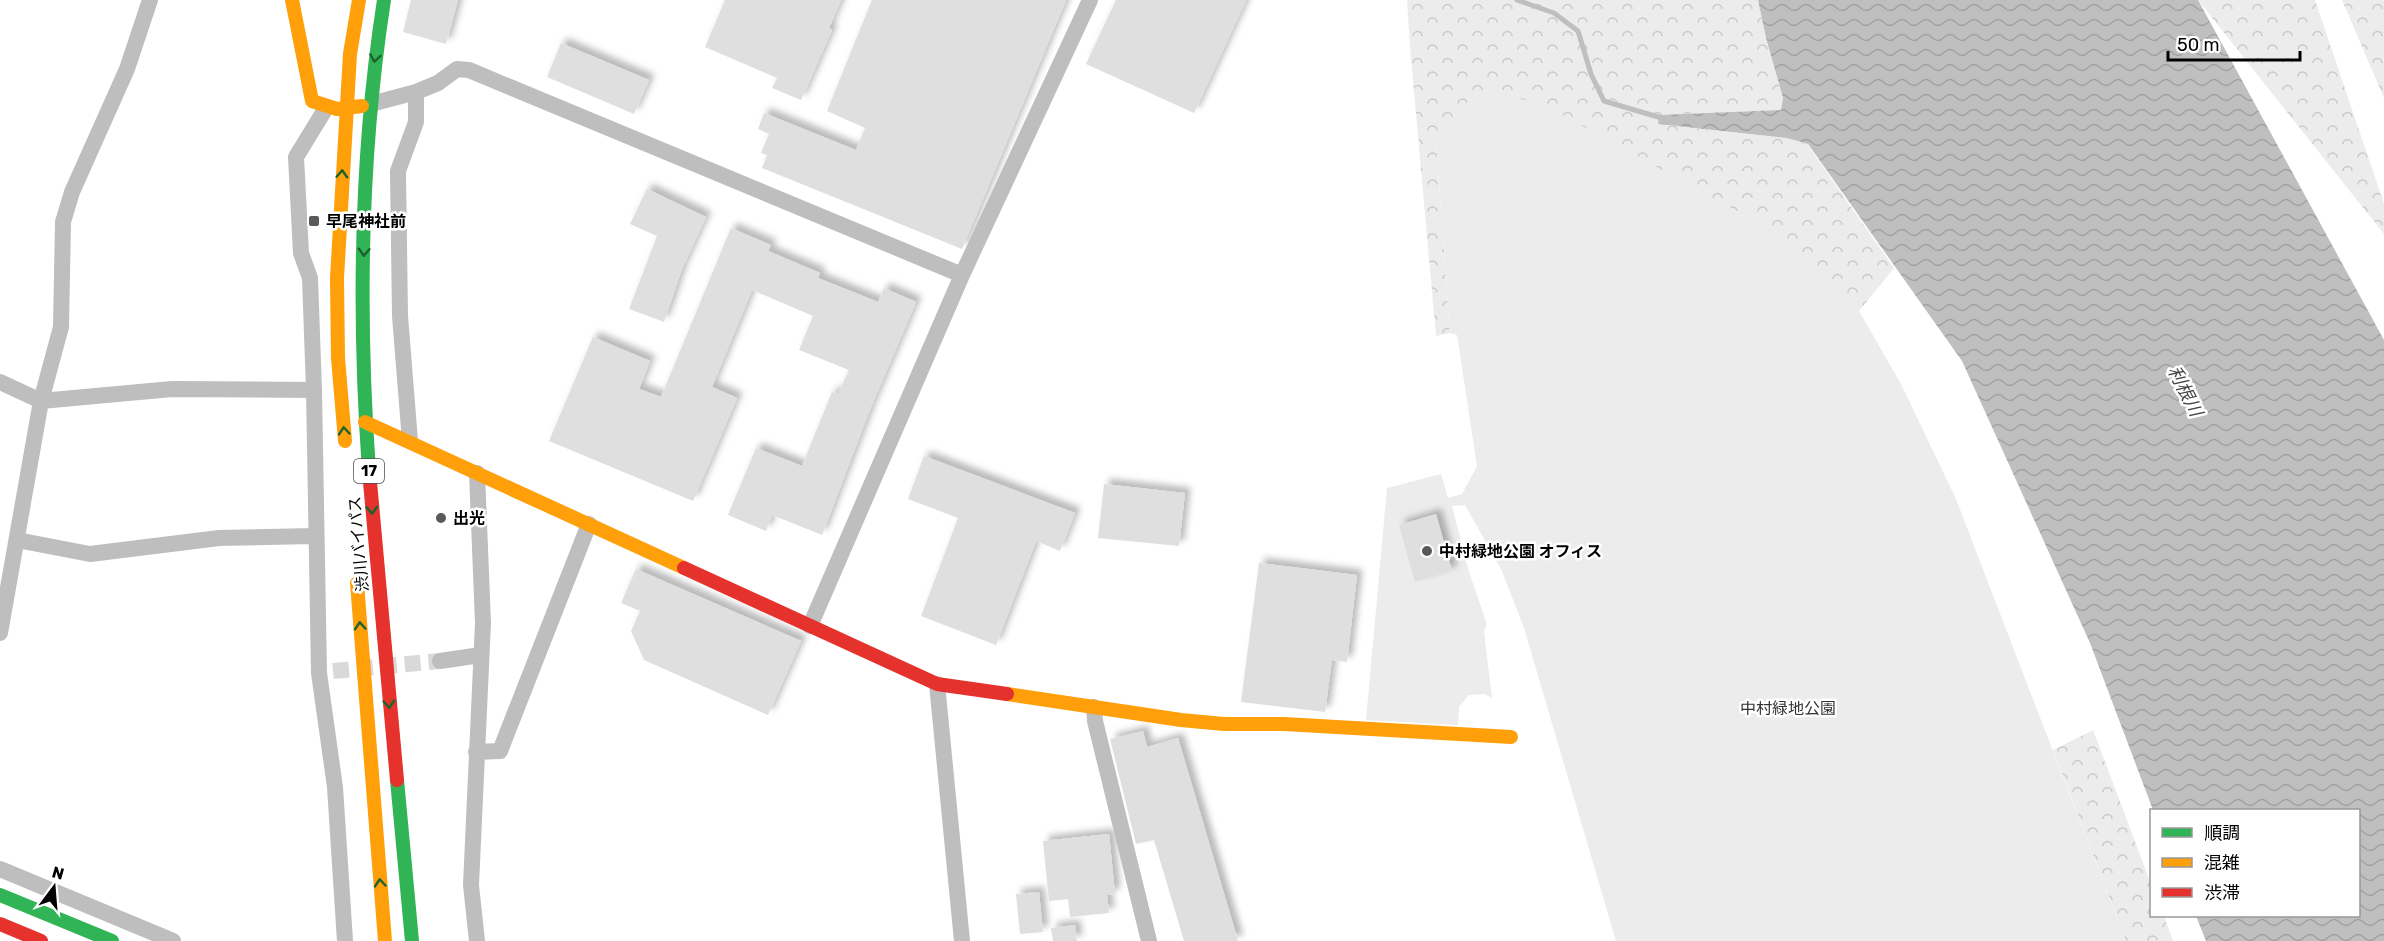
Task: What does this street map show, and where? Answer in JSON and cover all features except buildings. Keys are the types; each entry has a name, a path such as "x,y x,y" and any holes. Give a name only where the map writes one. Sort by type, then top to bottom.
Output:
{"main road":[{"path":"292,0 312,101 326,108 345,110 370,104"},
{"name":"17","path":"346,452 338,358 337,278 345,110 350,54 359,0"},
{"name":"渋川バイパス","path":"384,0 370,104 362,284 365,422 412,941"},
{"path":"365,422 937,684 1224,724 1284,724 1511,737"},
{"name":"渋川バイパス","path":"356,569 386,941"},
{"path":"5,872 2,895 112,941"},
{"path":"0,924 41,941"}],"street":[{"path":"0,633 41,401 61,327 63,222 72,192 127,69 150,0"},
{"path":"810,626 962,274 1090,0"},
{"path":"370,104 416,92 438,83 457,69 469,70 962,274"},
{"path":"410,441 400,316 398,171 416,122 416,92"},
{"path":"326,108 297,157 300,254 309,279 314,390 315,536 345,941"},
{"path":"0,382 41,401 172,389 314,390"},
{"path":"477,473 483,623 471,885 477,941"},
{"path":"476,752 500,751 589,524"},
{"path":"17,540 90,554 219,538 315,536"},
{"path":"440,661 481,655"},
{"path":"937,684 962,941"},
{"path":"1094,707 1095,721 1149,941"},
{"path":"5,872 173,941"}],"green space":[{"path":"1407,0 1758,0 1783,99 1781,110 1659,115 1658,124 1788,138 1807,144 1894,268 1859,311 1816,275 1477,92 1451,120 1436,141 1450,333 1436,336"},
{"path":"2198,0 2315,0 2384,204 2384,234"},
{"path":"2342,0 2384,0 2384,98"},
{"name":"中村緑地公園","path":"1477,92 1539,102 1757,222 1859,311 1901,384 1956,499 2126,941 1616,941 1524,628 1502,571 1465,505 1452,506 1469,572 1487,624 1484,632 1492,698 1484,694 1469,695 1459,707 1458,725 1366,720 1387,488 1441,474 1448,498 1462,494 1477,466 1457,335 1450,333 1436,141 1451,120"},
{"path":"2093,730 2150,881 2150,917 2164,917 2173,941 2126,941 2053,750"}],"water":[{"name":"利根川","path":"1758,0 2198,0 2384,340 2384,941 2206,941 2196,917 2360,917 2360,809 2153,809 2090,643 1962,361 1808,144 1787,138 1658,124 1659,115 1781,110 1783,98"}],"waterway":[{"path":"1517,0 1554,13 1578,31 1591,74 1604,101 1665,119"}],"tunnel":[{"path":"333,671 440,661"}],"traffic: fast":[{"path":"369,471 363,353 363,235 370,117 384,0"},
{"path":"397,780 412,941"},
{"path":"0,895 112,941"}],"traffic: slow":[{"path":"292,0 312,101 337,109 362,106"},
{"path":"345,441 338,358 337,278 350,54 359,0"},
{"path":"365,422 684,568"},
{"path":"357,583 385,941"},
{"path":"1007,694 1181,720 1224,724 1284,724 1511,737"}],"traffic: jam":[{"path":"369,471 397,780"},
{"path":"684,568 937,684 1007,694"},
{"path":"0,924 41,941"}],"place":[{"name":"早尾神社前","path":"314,221"},
{"name":"出光","path":"441,518"},
{"name":"中村緑地公園 オフィス","path":"1427,551"}]}
